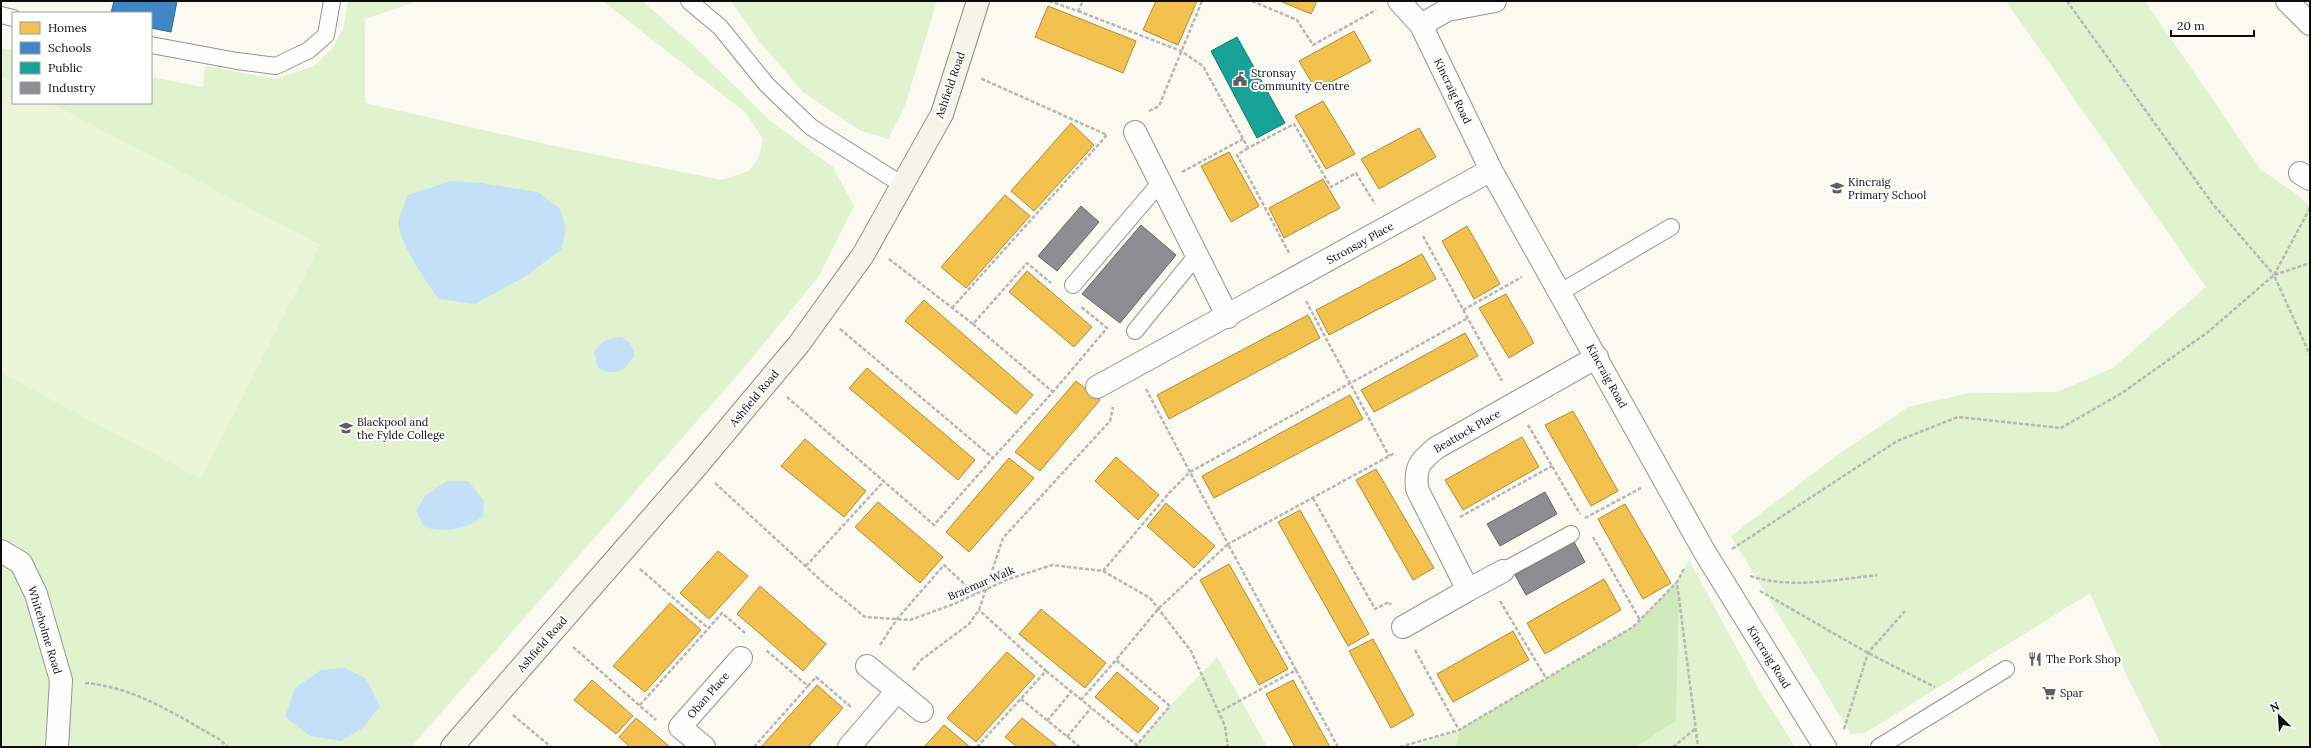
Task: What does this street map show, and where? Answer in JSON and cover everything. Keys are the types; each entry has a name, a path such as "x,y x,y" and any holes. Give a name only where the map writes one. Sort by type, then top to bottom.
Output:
{"street":[{"name":"Ashfield Road","path":"452,747 697,466 769,381 821,314 870,244 901,184 942,114 978,1"},
{"path":"1421,25 1447,10 1495,1"},
{"path":"2287,1 2310,24"},
{"name":"Kincraig Road","path":"1389,5 1421,25 1491,170 1597,357 1662,476 1711,563 1825,747"},
{"path":"1124,132 1160,183 1228,317"},
{"name":"Stronsay Place","path":"1097,388 1228,317 1491,170"},
{"name":"Beattock Place","path":"1419,465 1421,460 1436,448 1597,357"},
{"path":"1419,465 1416,474 1417,489 1468,590"},
{"name":"Whiteholme Road","path":"1,550 21,563 36,594 60,680 57,747"},
{"path":"1403,627 1495,575"},
{"name":"Oban Place","path":"704,747 680,727 741,658"},
{"path":"867,666 922,711"},
{"path":"849,747 897,691"}],"lane":[{"path":"152,45 237,61 276,66 309,50 326,35 332,1"},
{"path":"689,1 720,27 767,85 811,128 901,184"},
{"path":"1,15 12,18"},
{"path":"1073,285 1160,183"},
{"path":"1560,292 1671,227"},
{"path":"1135,331 1197,255"},
{"path":"1495,575 1571,534"},
{"path":"1879,747 2006,669"}],"path":[{"path":"1049,1 1181,51 1203,66 1248,148"},
{"path":"1078,11 1083,1"},
{"path":"1146,113 1158,106 1202,1"},
{"path":"1252,1 1297,20 1313,44 1389,5"},
{"path":"2067,1 2212,203 2274,275 2310,355"},
{"path":"957,67 1107,136"},
{"path":"1389,227 1356,173 1331,187 1294,124 1237,155 1350,384 1389,456"},
{"path":"952,308 1107,136 1124,132"},
{"path":"1160,183 1243,139"},
{"path":"1711,563 1897,441 1958,417 2061,428 2122,393 2202,337 2274,275 2310,208"},
{"path":"1411,215 1515,404 1583,519 1640,620"},
{"path":"870,244 973,324 1053,392"},
{"path":"973,324 1027,263 1058,288"},
{"path":"2274,275 2310,263"},
{"path":"1463,310 1544,265"},
{"path":"769,381 934,525 1053,392 1107,328 1076,303"},
{"path":"821,314 993,458"},
{"path":"1103,571 1169,493 1190,472 1468,318"},
{"path":"1128,371 1190,472 1338,747"},
{"path":"897,691 921,660 969,624 979,610 1003,538 1110,421 1128,371"},
{"path":"1081,700 1159,608 1228,544 1389,456 1394,454 1419,465"},
{"name":"Braemar Walk","path":"697,466 806,566 865,617 910,620 1006,580 1052,565 1103,571 1150,598 1191,651 1226,726 1228,747"},
{"path":"1437,529 1552,466"},
{"path":"1583,519 1662,476"},
{"path":"806,566 884,481"},
{"path":"1313,498 1375,609 1389,602 1459,730"},
{"path":"1571,534 1586,525"},
{"path":"621,554 708,628"},
{"path":"867,666 897,619 944,565 975,594"},
{"path":"1400,747 1459,730 1634,627 1677,582 1686,565"},
{"path":"1495,575 1546,678"},
{"path":"1749,575 1764,580 1816,582 1877,575"},
{"path":"1677,582 1698,747"},
{"path":"1759,590 1868,653 1958,698"},
{"path":"979,610 1046,671 1136,746 1170,706 1116,660"},
{"path":"1843,732 1868,653 1905,611"},
{"path":"554,631 658,721"},
{"path":"1219,712 1296,670"},
{"path":"977,747 1046,671"},
{"path":"808,686 816,677 870,723"},
{"path":"60,680 107,684 156,703 219,739 228,747"},
{"path":"1047,720 1071,692"},
{"path":"494,699 551,747"},
{"path":"1021,699 1080,747"},
{"path":"1067,737 1091,708"},
{"path":"1673,747 1696,729"}],"green space":[{"name":"Blackpool and the Fylde College","path":"348,1 418,1 365,19 365,103 554,146 722,180 749,171 759,157 763,139 746,113 603,1 642,1 694,46 768,119 833,167 854,206 819,276 748,363 411,747 1,747 1,48 12,50 12,104 152,104 152,77 203,87 205,66 276,79 314,66 331,50 343,29"},
{"path":"731,1 937,1 904,108 888,139 859,130 803,92 759,41"},
{"path":"2006,1 2145,1 2261,170 2295,193 2310,206 2310,747 2162,747 2128,678 2090,593 1865,733 1851,734 1731,536 1839,454 1908,407 1970,393 2057,392 2113,368 2206,287"},
{"path":"1,76 12,82 12,104 53,104 320,245 201,479 1,373"},
{"path":"1689,560 1760,691 1795,747 1635,747 1676,720 1679,599 1677,582"},
{"path":"1677,582 1679,601 1676,721 1635,747 1456,747 1459,730 1633,627"},
{"path":"1217,657 1267,747 1135,747 1170,706"},
{"path":"1459,730 1456,747 1413,747"}],"water":[{"path":"451,181 481,183 538,192 560,209 566,228 561,250 524,277 475,304 439,299 420,272 407,248 399,227 399,219 408,195"},
{"path":"622,337 630,343 635,355 628,365 624,369 615,372 604,371 598,368 594,352 597,348 606,341 613,338"},
{"path":"447,481 468,481 484,501 483,516 470,524 455,529 440,530 424,527 416,511 425,496"},
{"path":"345,668 365,678 380,706 363,728 341,741 310,736 285,717 295,688 321,670"}],"building: Homes":[{"path":"1156,1 1197,1 1178,45 1143,30"},
{"path":"1280,1 1317,1 1311,14"},
{"path":"1048,6 1136,41 1123,73 1035,37"},
{"path":"1354,31 1371,61 1316,90 1299,61"},
{"path":"1323,101 1355,154 1326,169 1295,116"},
{"path":"1071,123 1094,145 1034,211 1011,191"},
{"path":"1419,128 1436,157 1379,189 1361,159"},
{"path":"1229,152 1259,206 1231,222 1201,166"},
{"path":"1323,179 1340,208 1284,238 1269,208"},
{"path":"1005,195 1030,216 966,288 941,267"},
{"path":"1467,226 1500,284 1474,299 1442,241"},
{"path":"1422,254 1436,279 1329,335 1316,310"},
{"path":"1027,271 1092,327 1074,347 1009,292"},
{"path":"1506,294 1534,343 1509,358 1479,308"},
{"path":"924,300 1033,395 1016,414 905,321"},
{"path":"1308,315 1320,338 1169,419 1157,395"},
{"path":"1465,333 1478,356 1374,412 1361,390"},
{"path":"867,368 975,460 958,480 849,388"},
{"path":"1076,381 1100,400 1040,471 1015,452"},
{"path":"1350,395 1363,419 1214,498 1202,476"},
{"path":"1573,411 1618,491 1591,506 1545,425"},
{"path":"1522,437 1539,467 1463,510 1445,480"},
{"path":"805,439 866,491 844,517 781,466"},
{"path":"1116,457 1159,495 1138,520 1095,481"},
{"path":"1009,458 1034,478 969,552 946,532"},
{"path":"1376,469 1434,568 1413,580 1356,480"},
{"path":"878,502 943,557 920,583 855,527"},
{"path":"1166,503 1215,546 1194,568 1147,526"},
{"path":"1625,504 1671,583 1643,599 1598,519"},
{"path":"1300,510 1369,634 1348,646 1278,522"},
{"path":"718,551 748,576 709,619 680,593"},
{"path":"1229,564 1288,669 1259,685 1200,580"},
{"path":"1604,579 1621,610 1545,654 1527,623"},
{"path":"760,586 826,644 803,671 737,614"},
{"path":"670,603 701,630 645,692 613,666"},
{"path":"1041,609 1106,663 1085,688 1019,634"},
{"path":"1513,631 1529,660 1453,702 1437,674"},
{"path":"1373,639 1414,715 1391,728 1349,651"},
{"path":"1007,652 1035,676 976,742 947,718"},
{"path":"1117,672 1159,708 1138,733 1095,697"},
{"path":"592,680 633,716 616,734 574,700"},
{"path":"1293,680 1330,747 1295,747 1266,694"},
{"path":"817,685 843,708 808,747 761,747"},
{"path":"636,718 670,747 630,747 619,737"},
{"path":"1022,718 1058,747 1017,747 1005,737"},
{"path":"944,725 970,747 924,747"}],"building: Schools":[{"path":"114,1 177,1 171,32 152,28 152,12 111,12"}],"building: Public":[{"path":"1237,37 1285,123 1257,138 1211,51"}],"building: Industry":[{"path":"1081,206 1099,222 1057,271 1038,256"},
{"path":"1141,225 1176,255 1120,323 1082,294"},
{"path":"1545,492 1557,514 1500,546 1487,524"},
{"path":"1574,542 1585,562 1526,595 1515,575"}],"place":[{"name":"Stronsay Community Centre","path":"1240,79"},
{"name":"Kincraig Primary School","path":"1837,188"},
{"name":"Blackpool and the Fylde College","path":"346,428"},
{"name":"The Pork Shop","path":"2035,659"},
{"name":"Spar","path":"2049,693"}]}
